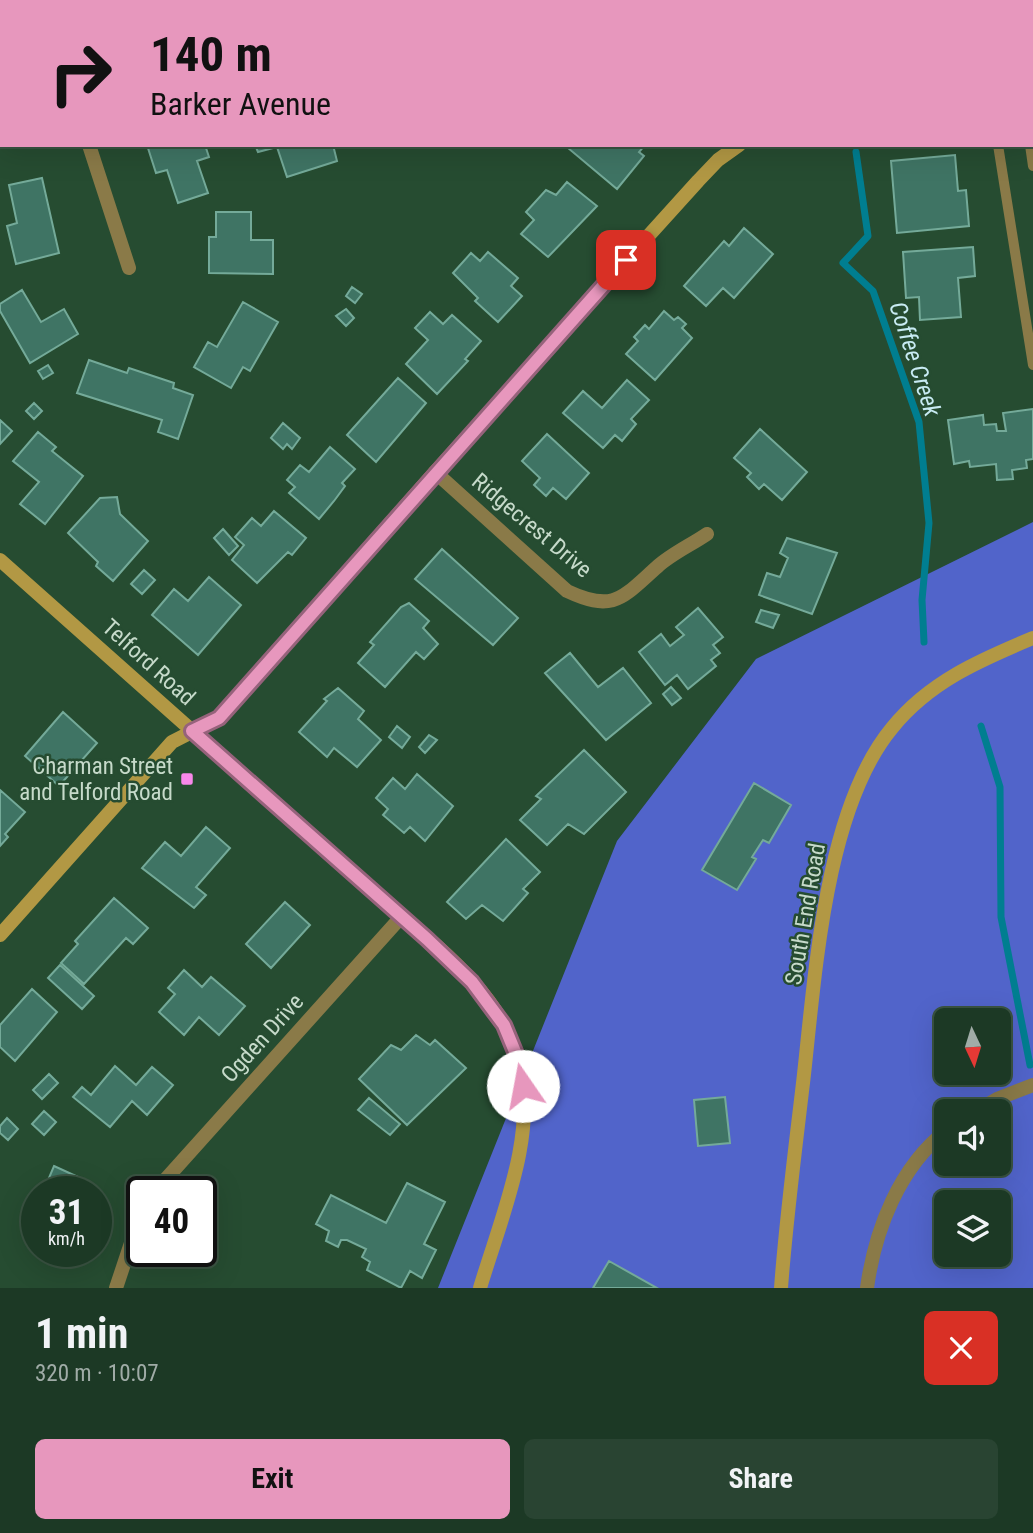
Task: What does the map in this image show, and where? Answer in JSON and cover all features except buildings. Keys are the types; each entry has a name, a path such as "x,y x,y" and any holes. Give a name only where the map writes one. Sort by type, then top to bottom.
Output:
{"street":[{"path":"90,147 129,268"},
{"path":"0,935 172,742 219,718 435,472 698,181 733,147"},
{"name":"Ridgecrest Drive","path":"435,472 567,591 591,602 612,601 631,592 659,565 707,534"},
{"name":"Telford Road","path":"0,560 402,916 452,962 493,1008 509,1035 521,1071 524,1108 521,1140 480,1288"},
{"name":"South End Road","path":"781,1288 821,937 842,832 854,798 863,776 890,730 924,695 971,665 1033,638"},
{"name":"Ogden Drive","path":"169,1176 402,916"},
{"path":"997,1099 1033,1085"},
{"path":"867,1288 874,1251 894,1196 921,1154 934,1142"},
{"path":"116,1288 126,1258"}],"lane":[{"path":"998,147 1033,365"},
{"path":"1030,147 1033,166"}],"shaded area":[{"path":"1033,522 1033,1288 438,1288 617,841 756,659"}],"waterway":[{"name":"Coffee Creek","path":"856,152 868,236 843,263 873,291 919,422 929,523 922,600 924,642"},
{"name":"Coffee Creek","path":"981,726 1000,787 1001,917 1030,1065"}],"place":[{"name":"Charman Street and Telford Road","path":"187,779"}],"route":[{"path":"523,1086 518,1059 504,1025 472,982 192,731 219,718 626,260"}]}
